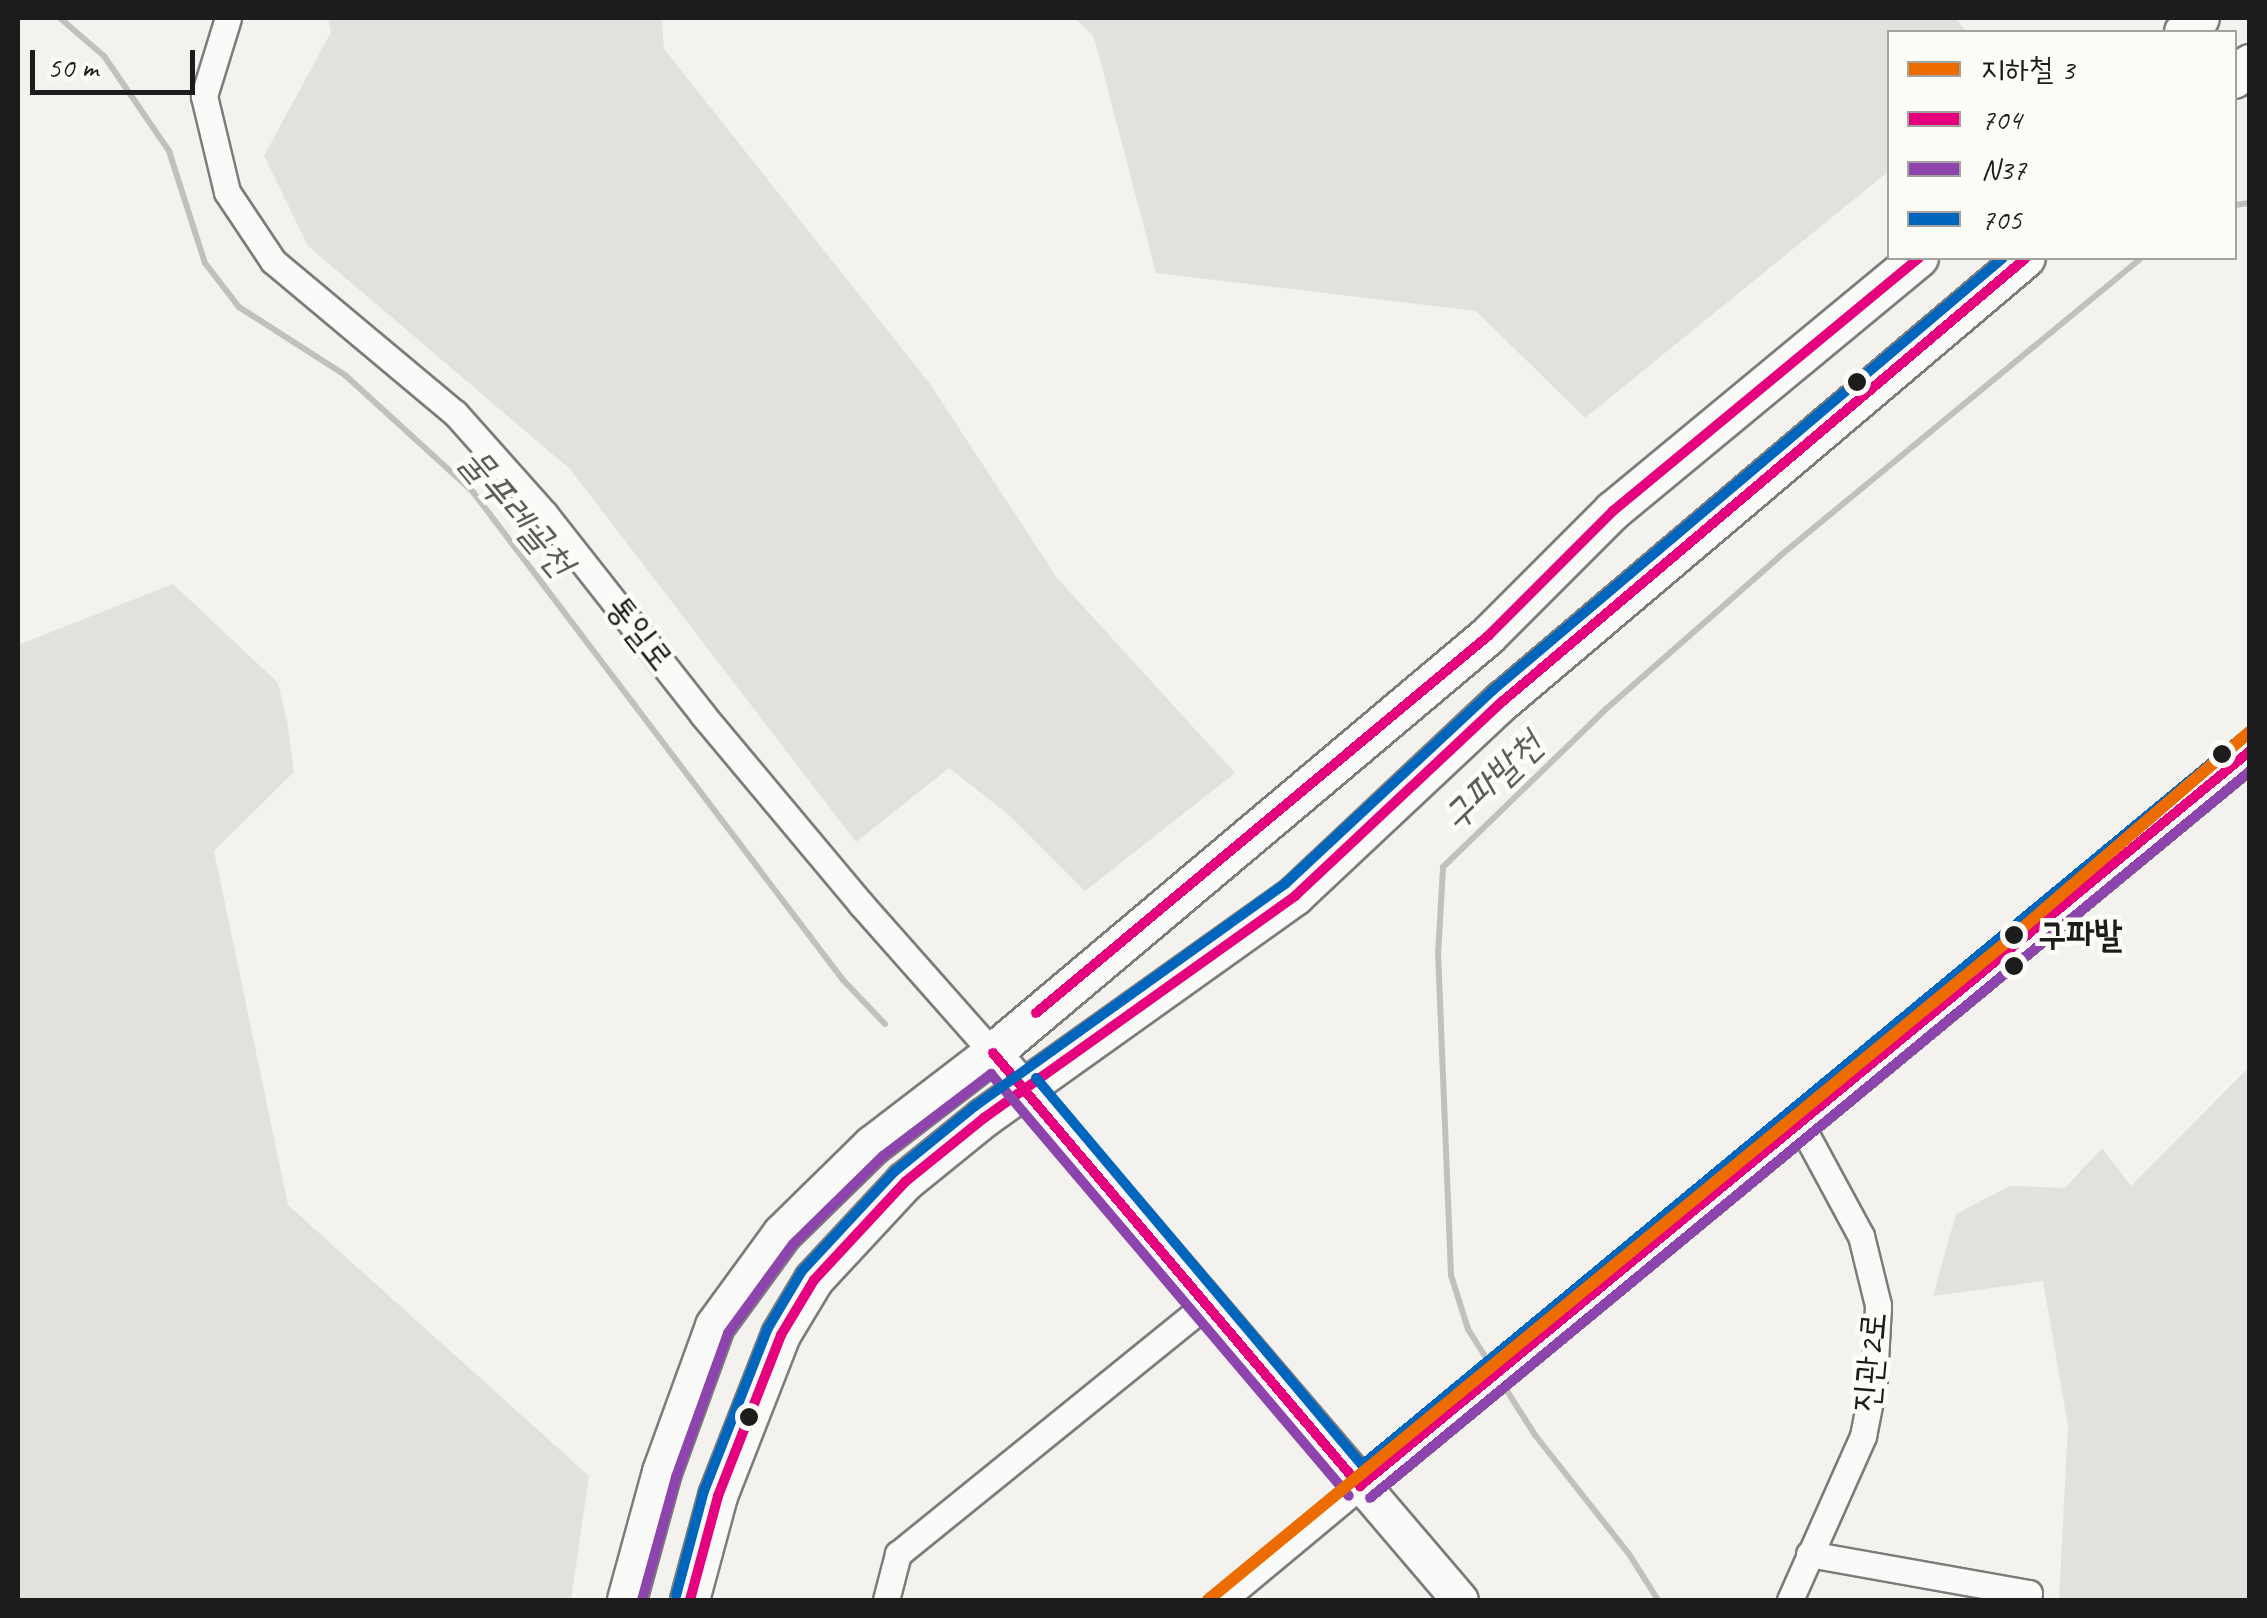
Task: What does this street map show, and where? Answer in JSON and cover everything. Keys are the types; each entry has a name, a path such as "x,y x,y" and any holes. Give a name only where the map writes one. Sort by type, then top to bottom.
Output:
{"main road":[{"path":"627,1600 662,1472 716,1326 782,1234 873,1145 993,1053 1488,636 1613,511 1917,260"},
{"path":"690,1600 718,1496 781,1335 814,1280 905,1182 1025,1088 1294,896 1503,701 2024,260"}],"street":[{"name":"통일로","path":"228,18 204,96 227,192 273,262 468,428 546,514 703,716 849,890 993,1053"},
{"path":"1224,1600 2250,750"},
{"path":"993,1053 1460,1600"},
{"name":"진관2로","path":"1790,1600 1863,1436 1874,1380 1878,1305 1861,1236 1801,1125"},
{"path":"886,1600 898,1554 1208,1304"},
{"path":"1809,1554 2029,1592 2027,1600"}],"shaded area":[{"path":"328,18 662,18 664,49 930,384 1057,578 1235,773 1085,891 1009,815 949,768 856,842 570,469 308,246 264,156 331,32"},
{"path":"1075,18 1956,18 1965,30 1887,30 1887,173 1585,418 1476,311 1156,273 1094,37"},
{"path":"173,584 278,683 287,721 294,772 214,851 288,1205 589,1476 571,1600 18,1600 18,645"},
{"path":"2249,1067 2249,1600 2059,1600 2068,1426 2043,1281 1933,1296 1956,1214 2010,1186 2065,1188 2102,1148 2131,1186"}],"waterway":[{"name":"물푸레골천","path":"60,18 104,56 169,151 205,263 239,307 345,375 473,492 843,980 885,1024"},
{"name":"구파발천","path":"2237,205 2250,203"},
{"name":"구파발천","path":"1490,1364 1468,1329 1451,1275 1438,955 1443,867 1606,709 1781,555 2139,260"},
{"name":"구파발천","path":"1502,1383 1535,1435 1629,1554 1658,1600"}],"metro line":[{"name":"3","path":"1208,1600 2004,944 2250,732"}],"transit line":[{"name":"704","path":"1036,1013 1488,636 1613,511 1917,260"},
{"name":"705","path":"676,1596 704,1491 768,1328 802,1271 894,1172 975,1106 1285,884 1493,690 2001,260"},
{"name":"704","path":"690,1600 718,1496 781,1335 814,1280 905,1182 984,1118 1295,896 1503,701 2024,260"},
{"name":"705","path":"1036,1078 1362,1465 2240,739"},
{"name":"704","path":"993,1053 1360,1486 2250,751"},
{"name":"N37","path":"1370,1498 2250,771"},
{"name":"N37","path":"642,1600 676,1477 728,1333 793,1244 883,1156 991,1074 1349,1496"}],"place":[{"name":"구파발","path":"2014,935"}]}
